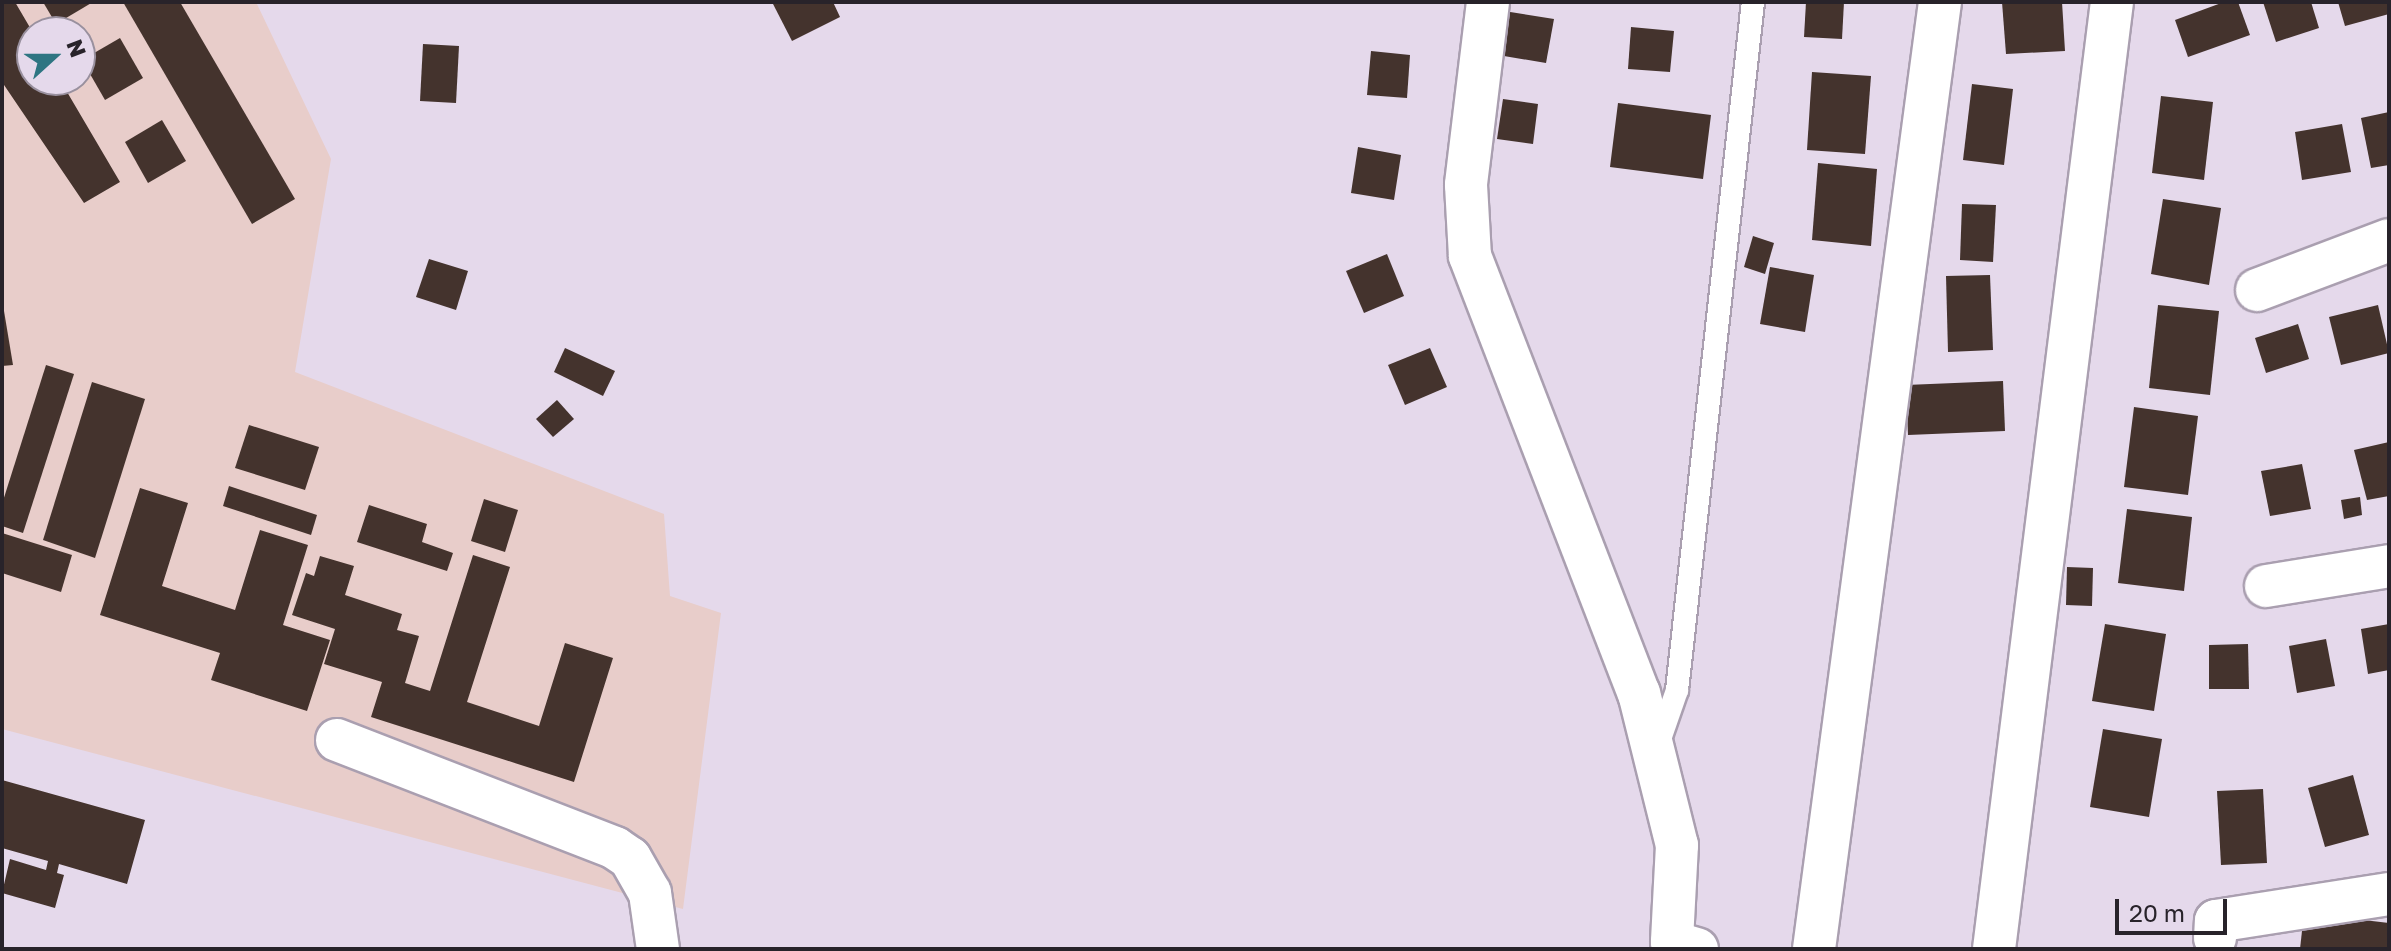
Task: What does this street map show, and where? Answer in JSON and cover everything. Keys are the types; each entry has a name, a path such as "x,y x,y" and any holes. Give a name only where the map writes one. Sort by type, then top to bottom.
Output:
{"street":[{"path":"1488,2 1466,185 1470,256 1656,751 1677,845 1679,947"},
{"path":"1814,949 1940,2"},
{"path":"1994,949 2112,2"},
{"path":"2257,290 2389,240"},
{"path":"2266,586 2389,566"},
{"path":"337,740 615,848 630,858 650,893 658,949"},
{"path":"2215,938 2216,921 2389,894"}],"lane":[{"path":"1656,751 1677,690 1753,2"}],"shaded area":[{"path":"2,2 256,2 331,159 295,372 664,514 670,596 721,613 683,909 2,729"}],"building":[{"path":"2,2 15,2 23,16 16,16 16,96 69,96 120,182 84,203 2,82"},
{"path":"43,2 93,2 69,16 51,16"},
{"path":"123,2 180,2 295,199 252,224"},
{"path":"772,2 833,2 840,17 792,41"},
{"path":"1806,2 1844,2 1842,39 1804,37"},
{"path":"2002,2 2062,2 2065,51 2006,54"},
{"path":"2224,2 2238,2 2250,35 2188,57 2175,20"},
{"path":"2263,2 2311,2 2319,28 2276,42"},
{"path":"2338,2 2387,2 2389,14 2345,26"},
{"path":"1504,11 1554,19 1546,63 1498,55"},
{"path":"1631,27 1674,31 1670,72 1628,69"},
{"path":"120,38 143,78 105,100 96,84 96,52"},
{"path":"423,44 459,46 456,103 420,101"},
{"path":"1371,51 1410,55 1407,98 1367,95"},
{"path":"1812,72 1871,76 1865,154 1807,150"},
{"path":"1972,84 2013,89 2004,165 1963,160"},
{"path":"2161,96 2213,102 2204,180 2152,173"},
{"path":"1503,99 1538,104 1533,144 1497,139"},
{"path":"1618,103 1711,115 1703,179 1610,167"},
{"path":"2389,112 2389,165 2371,168 2361,118"},
{"path":"162,120 186,161 148,183 125,142"},
{"path":"2342,124 2351,172 2302,180 2295,132"},
{"path":"1358,147 1401,155 1394,200 1351,193"},
{"path":"1818,163 1877,169 1871,246 1812,240"},
{"path":"2163,199 2221,208 2209,285 2151,274"},
{"path":"1962,204 1996,205 1993,262 1960,260"},
{"path":"1753,236 1774,243 1765,274 1744,267"},
{"path":"1387,254 1404,296 1364,313 1346,271"},
{"path":"429,259 468,271 456,310 416,297"},
{"path":"1770,267 1814,275 1805,332 1760,324"},
{"path":"1990,275 1993,350 1948,352 1946,276"},
{"path":"2,299 13,365 2,366"},
{"path":"2158,305 2219,311 2210,395 2149,388"},
{"path":"2378,305 2389,353 2341,365 2329,317"},
{"path":"2298,324 2309,359 2266,373 2255,338"},
{"path":"565,348 615,371 603,396 554,372"},
{"path":"1430,348 1447,387 1405,405 1388,365"},
{"path":"46,365 74,374 23,533 2,526 2,504"},
{"path":"2003,381 2005,431 1908,435 1906,385"},
{"path":"92,382 145,399 95,558 43,540"},
{"path":"557,400 574,419 553,437 536,419"},
{"path":"2134,407 2198,416 2188,495 2124,487"},
{"path":"249,425 319,447 305,490 235,468"},
{"path":"2389,442 2389,496 2367,500 2354,450"},
{"path":"2302,464 2311,509 2270,516 2261,471"},
{"path":"229,486 317,515 311,535 223,506"},
{"path":"140,488 188,503 162,586 235,610 260,530 308,545 283,625 330,640 307,711 211,680 220,653 100,615"},
{"path":"2360,497 2362,515 2344,519 2341,500"},
{"path":"484,499 518,510 505,552 471,541"},
{"path":"369,505 427,524 422,542 453,553 447,571 357,542"},
{"path":"2127,509 2192,517 2184,591 2118,583"},
{"path":"2,533 72,555 61,592 2,573"},
{"path":"473,555 510,567 467,702 539,726 565,643 613,658 574,782 371,717 382,682 324,664 335,629 292,615 306,573 314,576 320,556 354,566 345,595 402,614 397,630 419,636 405,683 430,691"},
{"path":"2067,567 2093,568 2092,606 2066,605"},
{"path":"2105,624 2166,634 2154,711 2092,701"},
{"path":"2389,624 2389,670 2368,674 2361,629"},
{"path":"2326,639 2335,686 2297,693 2289,646"},
{"path":"2248,644 2249,689 2209,689 2209,645"},
{"path":"2103,729 2162,739 2149,817 2090,807"},
{"path":"2353,775 2369,835 2325,847 2308,788"},
{"path":"2,780 145,820 127,884 59,864 57,873 64,875 55,908 2,893 10,859 46,870 48,861 2,848"},
{"path":"2263,789 2267,863 2221,865 2217,791"},
{"path":"2304,913 2389,923 2389,949 2300,949"}]}
